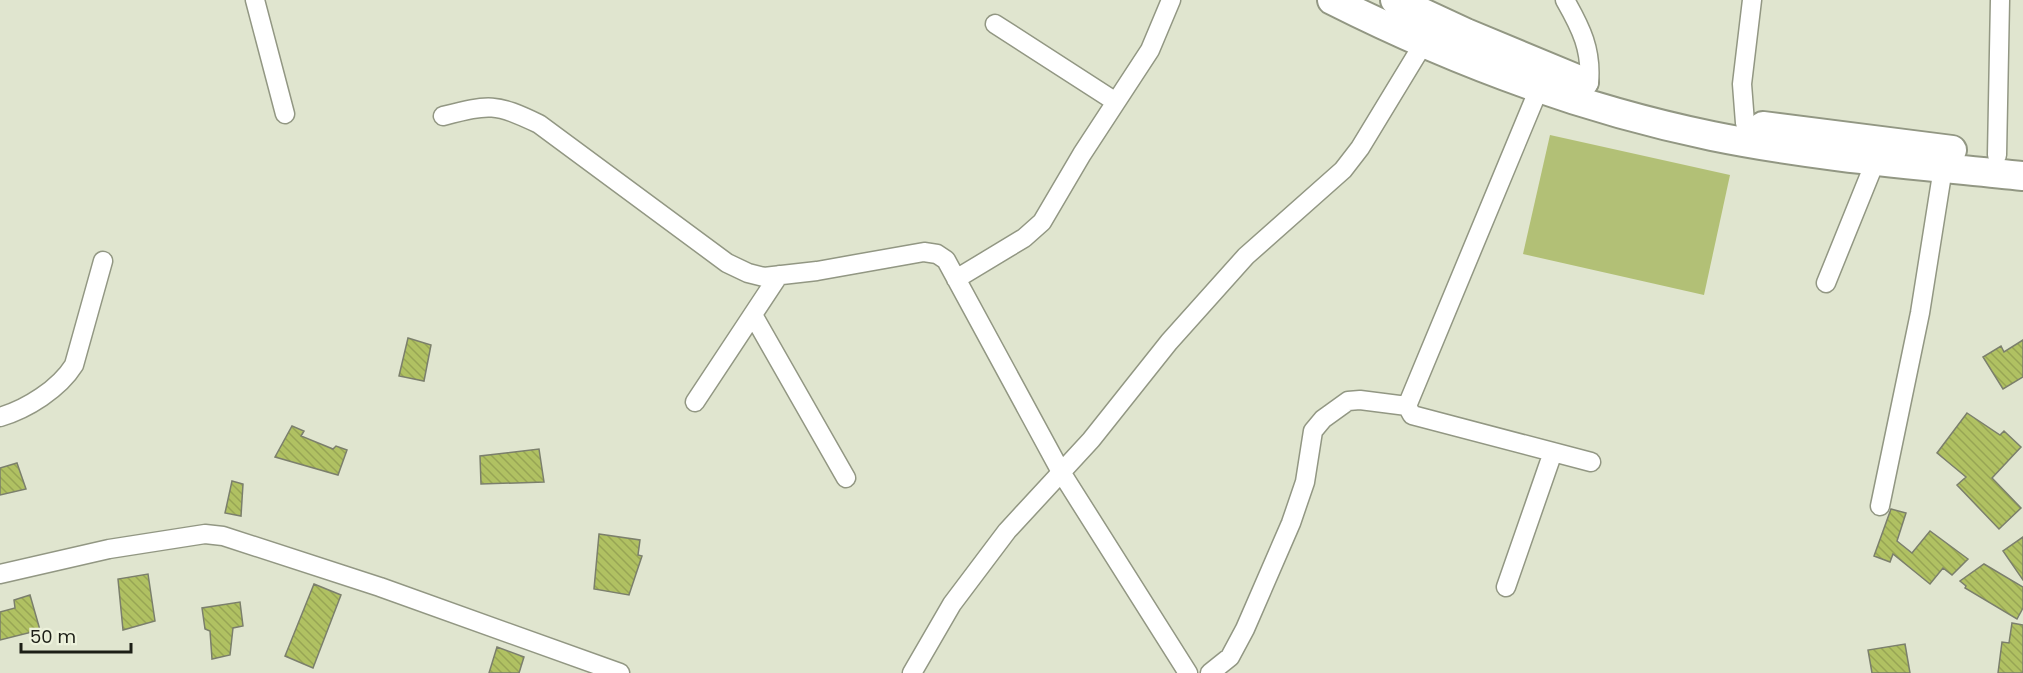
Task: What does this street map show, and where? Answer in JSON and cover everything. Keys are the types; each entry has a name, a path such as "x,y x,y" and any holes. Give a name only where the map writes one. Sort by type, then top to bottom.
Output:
{"main road":[{"path":"1332,0 1507,76 1631,116 1712,136 1875,162 2023,176"},
{"path":"1395,0 1466,33 1589,83 1677,109 1745,123 2010,156"}],"street":[{"path":"255,0 285,114"},
{"path":"956,279 1024,238 1042,222 1150,50 1171,0"},
{"path":"1564,0 1583,31 1590,54 1589,83"},
{"path":"1745,123 1742,84 1752,0"},
{"path":"2000,0 2010,156"},
{"path":"996,24 1116,102"},
{"path":"912,673 959,595 1007,531 1091,440 1169,342 1246,256 1343,170 1360,148 1425,41"},
{"path":"1407,406 1540,86"},
{"path":"443,116 481,107 506,108 539,124 727,263 748,273 764,277 817,271 924,252 937,254 946,260 1060,472 1188,673"},
{"path":"1826,283 1875,162"},
{"path":"1880,506 1920,313 1943,168"},
{"path":"0,417 17,412 66,378 75,366 103,261"},
{"path":"695,402 779,275"},
{"path":"753,315 846,478"},
{"path":"1210,673 1230,657 1245,629 1291,523 1305,482 1313,431 1323,419 1348,401 1360,400 1407,406"},
{"path":"1407,406 1412,415 1592,462"},
{"path":"1506,587 1553,452"},
{"path":"0,574 109,549 206,534 223,536 380,587 620,673"}],"green space":[{"path":"1550,135 1730,175 1704,295 1523,254"}],"building":[{"path":"408,338 431,345 424,381 399,376"},
{"path":"2023,340 2023,377 2003,389 1983,357 2001,346 2004,352"},
{"path":"1967,413 2000,435 2004,431 2021,447 1992,478 2021,508 1999,529 1957,485 1966,477 1937,453"},
{"path":"292,426 304,431 301,436 333,449 336,446 347,450 338,475 275,457"},
{"path":"539,449 544,482 481,484 480,456"},
{"path":"17,463 26,489 0,495 0,468"},
{"path":"232,481 243,484 241,516 225,513"},
{"path":"1891,509 1906,513 1897,541 1912,553 1930,531 1968,559 1952,575 1943,568 1930,584 1893,554 1890,562 1874,556"},
{"path":"599,534 640,540 638,555 642,556 629,595 594,589"},
{"path":"2023,537 2023,580 2003,551"},
{"path":"1984,564 2023,587 2023,608 2017,619 1965,588 1966,586 1960,581"},
{"path":"148,574 155,621 123,630 118,579"},
{"path":"314,584 341,595 313,668 285,656"},
{"path":"30,595 40,630 0,640 0,612 15,608 14,600"},
{"path":"240,602 243,626 233,628 230,655 212,659 210,631 205,629 202,608"},
{"path":"2012,623 2023,625 2023,673 1998,673 2002,642 2009,643"},
{"path":"1905,644 1910,673 1872,673 1868,650"},
{"path":"497,647 524,657 519,673 489,673"}]}
